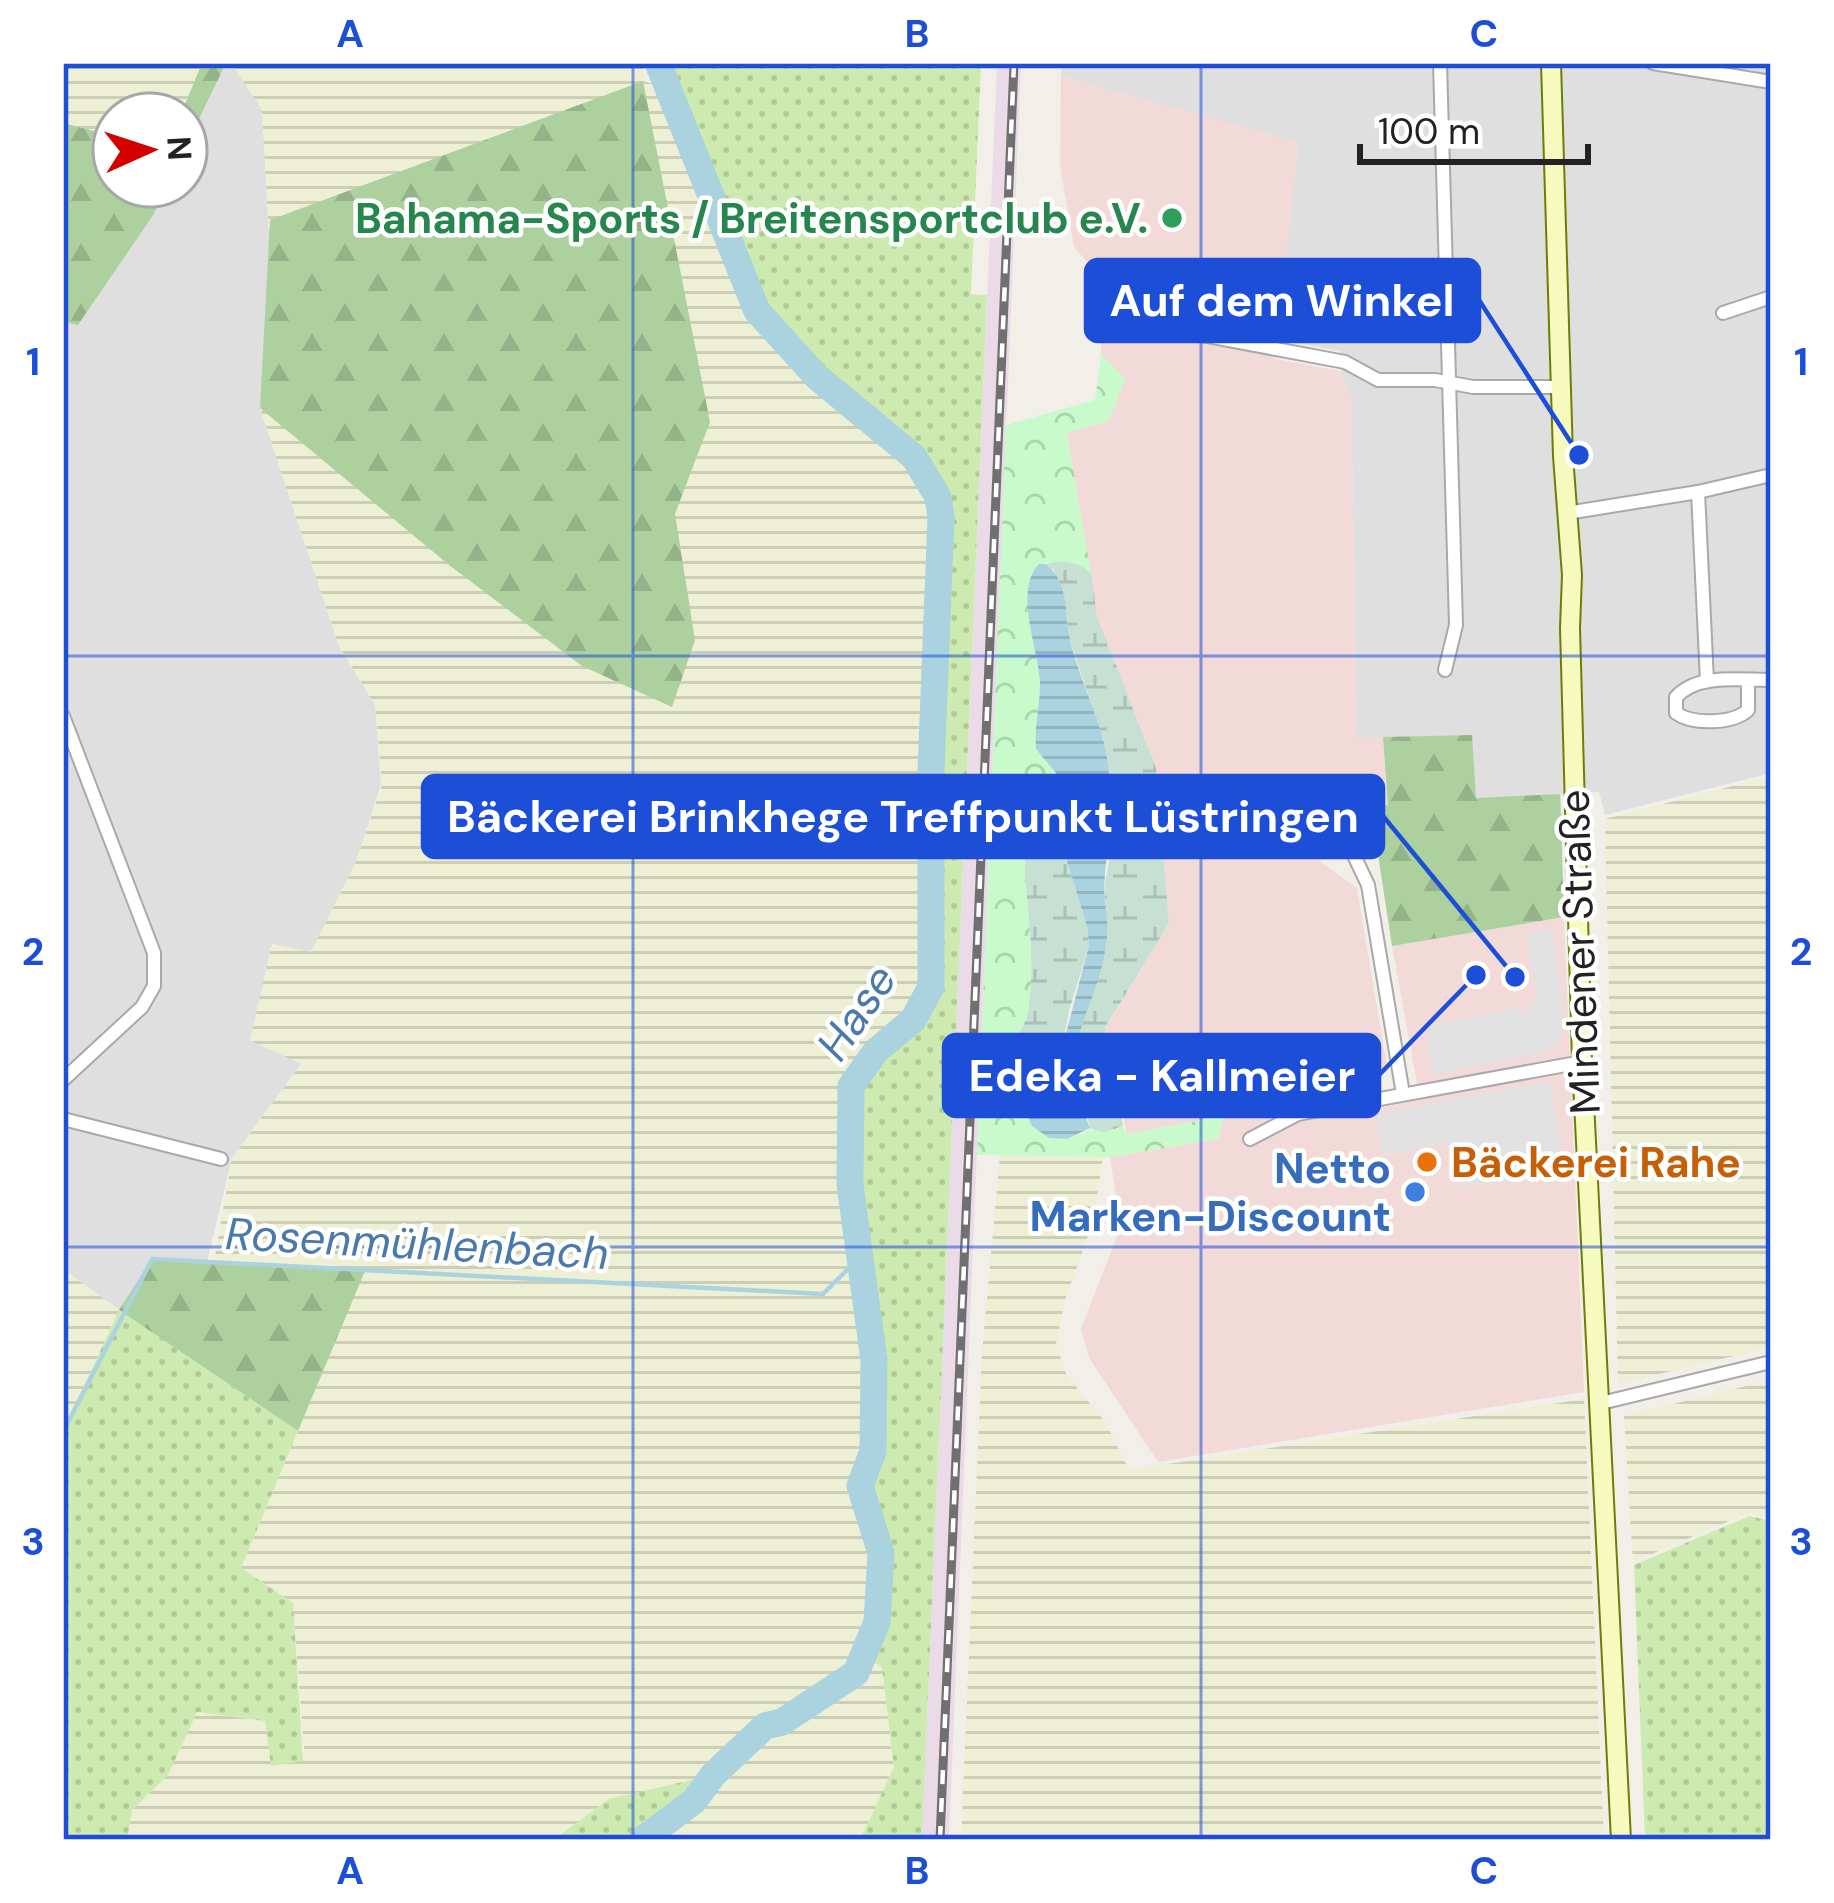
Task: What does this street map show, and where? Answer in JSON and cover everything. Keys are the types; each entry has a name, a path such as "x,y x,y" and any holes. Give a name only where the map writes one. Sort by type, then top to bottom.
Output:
{"main road":[{"name":"Mindener Straße","path":"1551,63 1572,574 1582,1062 1622,1840"}],"street":[{"path":"1440,63 1456,626 1445,670"},
{"path":"1653,63 1771,82"},
{"path":"1724,313 1771,297"},
{"path":"1135,333 1169,329 1345,362 1378,380 1562,387"},
{"path":"1567,513 1771,475"},
{"path":"1698,492 1707,681"},
{"path":"1748,680 1748,710 1740,718 1687,721 1676,713 1676,697 1685,687 1707,681 1748,680 1771,680"},
{"path":"63,716 66,737 154,953 154,986 142,1007 63,1079"},
{"path":"1350,848 1368,885 1403,1094"},
{"path":"1250,1139 1298,1114 1582,1062"},
{"path":"63,1118 221,1159"},
{"path":"1597,1404 1771,1362"}],"shaded area":[{"path":"226,63 231,63 262,109 271,239 260,408 339,646 375,705 381,784 356,862 311,952 273,945 301,1064 232,1158 205,1270 130,1318 63,1269 63,1080 74,1068 63,1053 63,739 69,734 63,716 63,322 78,325 156,210 210,210 210,96"},
{"path":"997,63 1021,63 949,1840 922,1840"},
{"path":"1062,63 1771,63 1771,773 1605,815 1599,792 1561,794 1564,917 1392,946 1371,808 1388,805 1383,738 1357,739 1351,396 1340,371 1339,351 1277,339 1298,143 1061,76"},
{"path":"1061,76 1298,142 1276,359 1340,371 1351,396 1357,738 1383,737 1388,805 1328,816 1316,836 1321,862 1357,888 1387,1067 1371,1086 1345,1091 1349,1114 1420,1100 1392,946 1564,917 1584,1392 1158,1462 1089,1358 1081,1329 1121,1226 1110,1157 1218,1139 1224,1116 1127,1134 1105,1029 1169,923 1156,768 1097,616 1067,433 1125,379 1101,354 1102,316 1116,295 1074,247 1060,166"},
{"path":"1552,929 1562,1036 1548,1051 1434,1074 1425,1025 1517,1008 1525,1013 1537,1000 1526,933"},
{"path":"1549,1082 1565,1169 1465,1187 1456,1142 1382,1155 1375,1114"}],"green space":[{"path":"63,63 202,63 191,90 90,90 90,130 63,123"},
{"path":"202,63 226,63 210,96 210,90 191,90"},
{"path":"231,63 644,63 643,81 669,88 757,311 817,377 914,457 938,497 931,987 913,1020 876,1051 851,1086 850,1185 874,1360 873,1451 860,1486 881,1553 877,1622 866,1656 882,1667 894,1767 860,1840 642,1840 694,1801 609,1799 553,1840 127,1840 132,1810 168,1775 197,1712 266,1721 305,1761 293,1604 241,1568 364,1272 214,1262 232,1158 301,1064 250,1040 272,944 311,952 356,862 382,785 375,705 339,646 260,408 270,253 262,110"},
{"path":"658,63 981,63 971,294 987,295 922,1840 860,1840 894,1767 882,1668 866,1656 877,1622 881,1553 860,1486 873,1451 874,1360 850,1185 851,1086 876,1051 913,1020 931,987 938,498 914,457 817,377 762,316"},
{"path":"643,81 710,422 675,514 695,640 672,707 582,666 449,565 260,408 270,220"},
{"path":"63,123 90,130 90,210 156,210 78,325 63,322"},
{"path":"1101,354 1125,379 1109,421 1067,433 1091,573 1076,564 1054,562 1036,570 1030,581 1029,616 1040,683 1036,749 1061,776 1066,791 1055,811 1033,819 1024,829 1031,988 1025,1021 1004,1061 1004,1080 1023,1088 1032,1120 1049,1138 1083,1134 1090,1128 1104,1133 1123,1126 1127,1134 1225,1116 1218,1139 1110,1157 977,1155 1006,425 1095,400"},
{"path":"1079,563 1091,573 1097,616 1156,768 1169,923 1105,1028 1123,1126 1104,1133 1090,1128 1073,1069 1076,1037 1107,935 1109,782 1104,741 1069,638 1054,570 1046,564"},
{"path":"1472,735 1476,798 1560,794 1564,917 1392,946 1371,808 1388,805 1383,737"},
{"path":"1771,776 1771,1347 1618,1384 1605,819"},
{"path":"1066,791 1062,845 1089,945 1060,1057 1027,1098 1023,1088 1003,1080 1002,1070 1025,1021 1031,988 1024,829 1033,819 1055,811"},
{"path":"1000,1155 1103,1157 1093,1222 1065,1300 1056,1344 1067,1376 1106,1423 1129,1470 1584,1399 1604,1840 961,1840 982,1354"},
{"path":"152,1259 365,1271 298,1431 119,1310"},
{"path":"63,1269 119,1310 63,1432"},
{"path":"119,1310 298,1431 241,1568 293,1603 303,1761 271,1766 265,1721 197,1712 168,1775 132,1810 127,1840 63,1840 63,1432"},
{"path":"1771,1380 1771,1519 1748,1513 1633,1562 1624,1416"},
{"path":"1749,1516 1771,1521 1771,1840 1645,1840 1634,1565"},
{"path":"713,1775 694,1801 642,1840 553,1840 609,1799"}],"water":[{"path":"1039,564 1046,564 1060,582 1072,648 1101,731 1109,780 1107,935 1076,1048 1079,1097 1090,1128 1067,1139 1049,1138 1032,1126 1025,1111 1027,1098 1060,1057 1089,945 1062,845 1065,784 1036,749 1040,683 1028,589"}],"waterway":[{"name":"Hase","path":"642,1840 694,1801 713,1775 765,1726 782,1722 856,1673 877,1622 881,1553 860,1486 873,1451 874,1360 850,1185 851,1086 876,1051 913,1020 931,987 931,771 941,517 938,497 914,457 817,377 757,311 658,63"},
{"name":"Rosenmühlenbach","path":"63,1432 152,1259 823,1294 859,1258"}],"railway":[{"path":"940,1840 1014,63"}],"place":[{"name":"Bahama-Sports / Breitensportclub e.V.","path":"1172,218"},
{"name":"Auf dem Winkel","path":"1579,455"},
{"name":"Edeka - Kallmeier","path":"1476,975"},
{"name":"Bäckerei Brinkhege Treffpunkt Lüstringen","path":"1515,977"},
{"name":"Bäckerei Rahe","path":"1427,1162"},
{"name":"Netto Marken-Discount","path":"1415,1192"}]}
